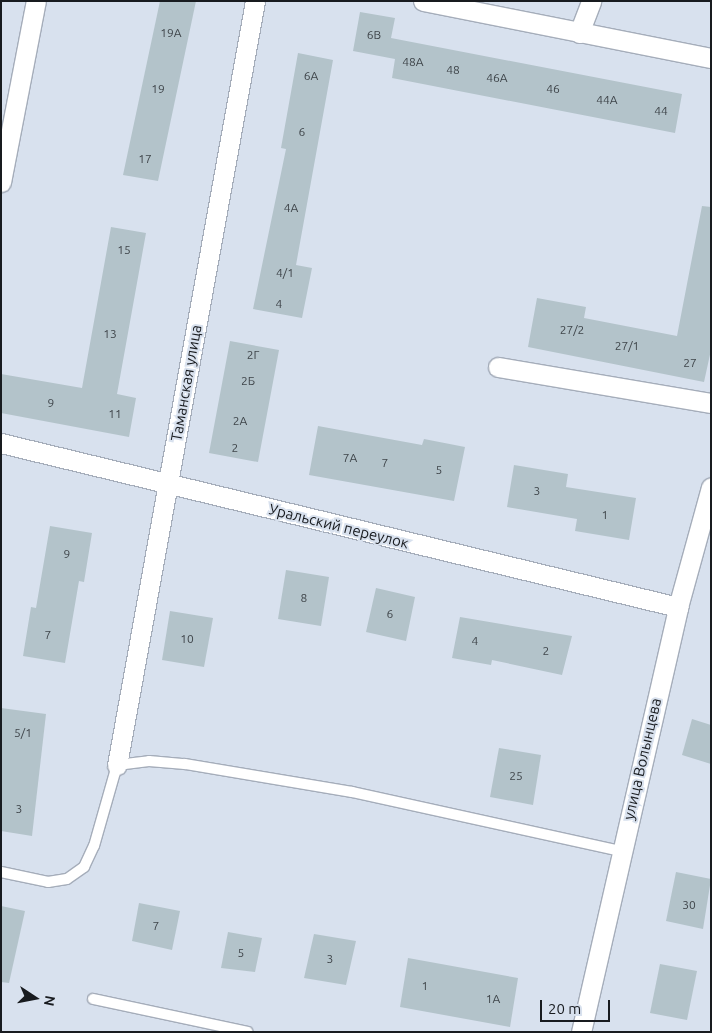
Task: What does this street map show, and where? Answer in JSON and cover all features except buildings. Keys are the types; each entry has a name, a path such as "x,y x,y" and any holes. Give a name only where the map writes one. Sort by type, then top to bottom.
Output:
{"street":[{"path":"1,182 36,1"},
{"name":"Таманская улица","path":"117,765 255,1"},
{"path":"423,1 711,58"},
{"path":"579,33 591,1"},
{"path":"498,367 711,403"},
{"name":"Уральский переулок","path":"1,443 678,607"},
{"name":"улица Волынцева","path":"581,1032 620,851 678,607 711,487"}],"lane":[{"path":"1,872 48,882 67,879 84,867 94,846 117,765 150,761 184,764 342,790 620,851"},
{"path":"93,999 248,1032"}]}
